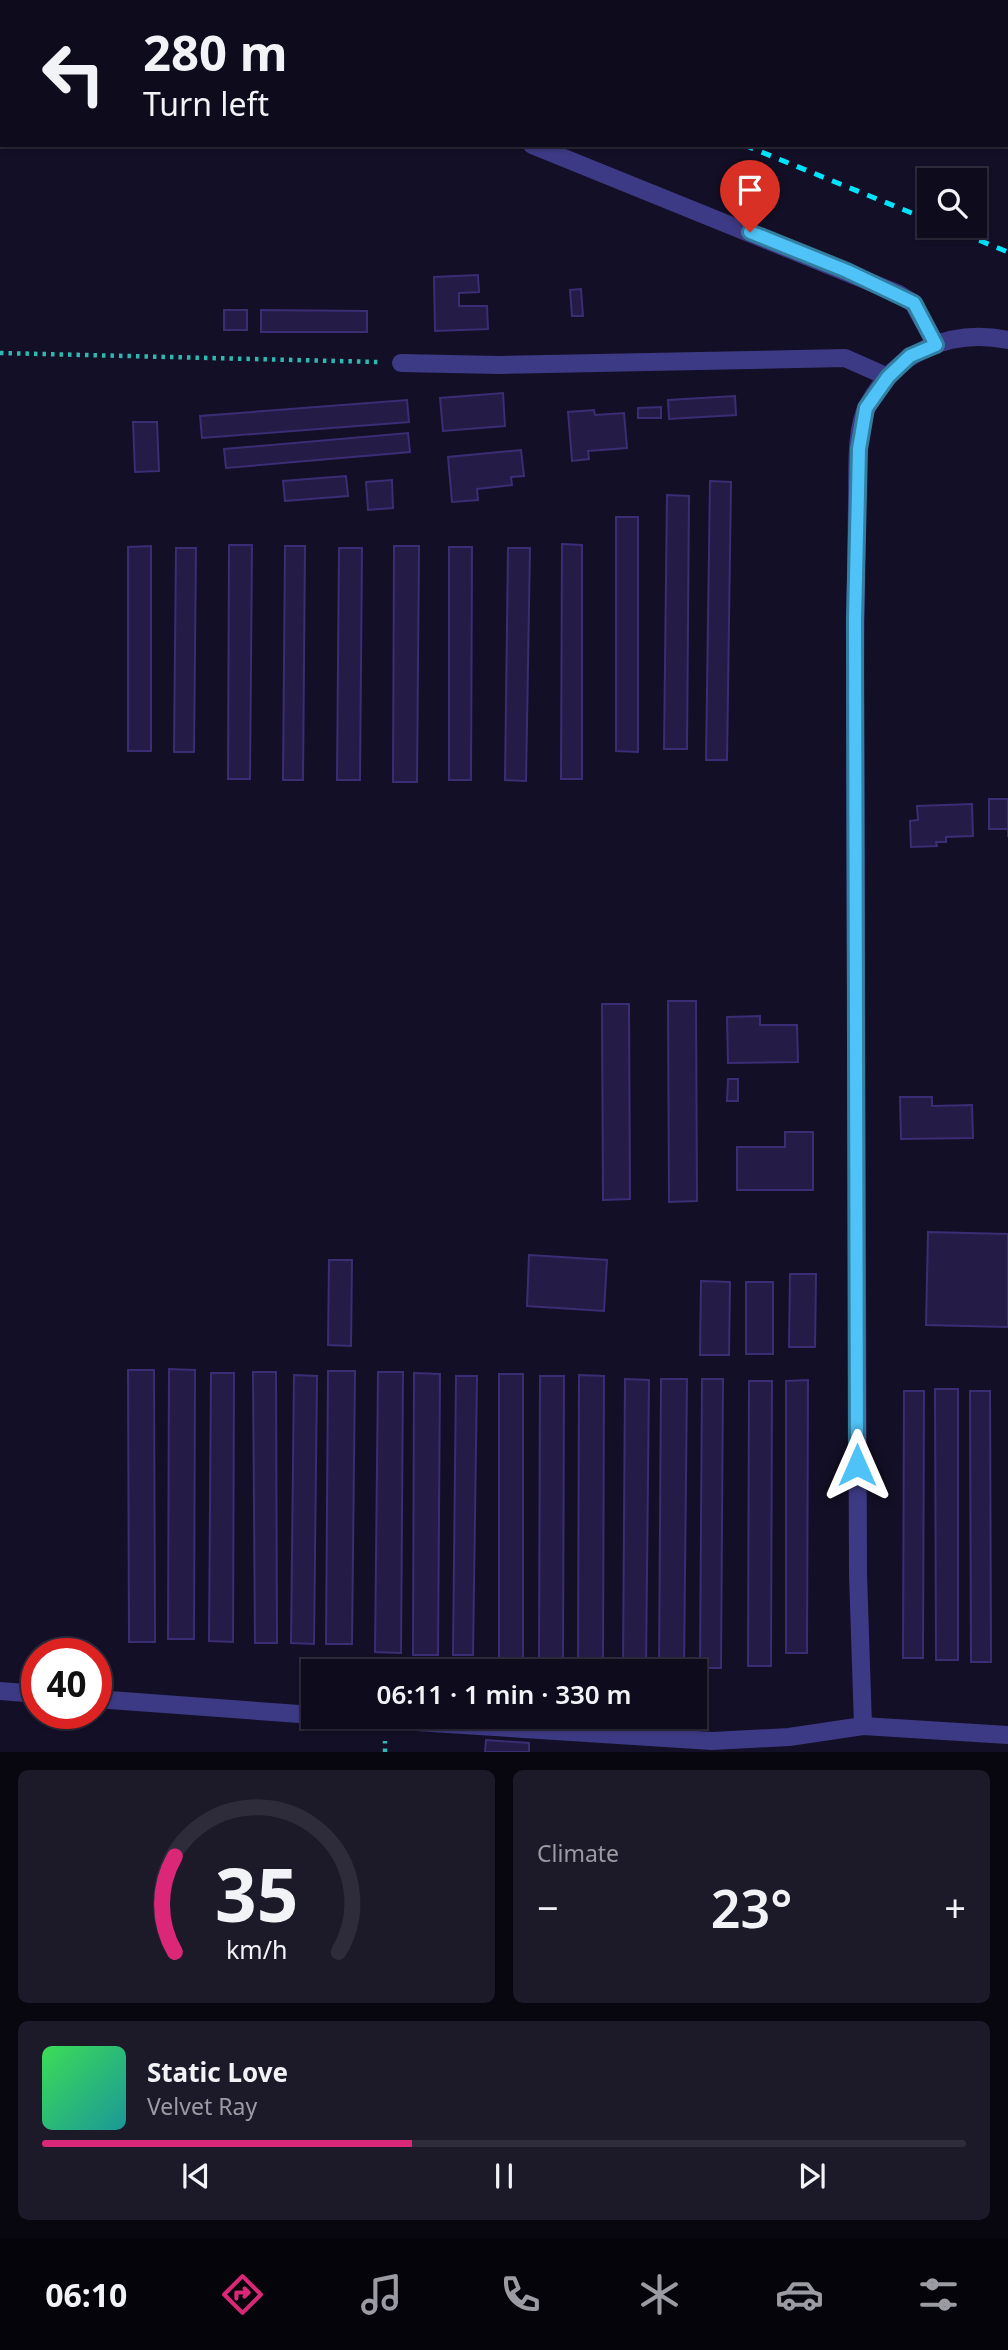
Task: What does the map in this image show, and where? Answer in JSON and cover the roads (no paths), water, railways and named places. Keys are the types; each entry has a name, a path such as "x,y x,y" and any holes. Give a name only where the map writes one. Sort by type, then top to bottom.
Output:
{"street":[{"path":"537,147 897,293 914,303 936,345"},
{"path":"863,1721 858,1561 855,620 858,462 866,408 888,377 910,356 954,337 982,334 1008,340"},
{"path":"401,363 511,365 845,358 888,377"},
{"path":"0,1690 21,1692"},
{"path":"112,1700 301,1714"},
{"path":"524,1729 712,1741 789,1737 863,1721 1008,1735"}],"railway":[{"path":"749,147 917,215"},
{"path":"974,238 1008,252"}]}
